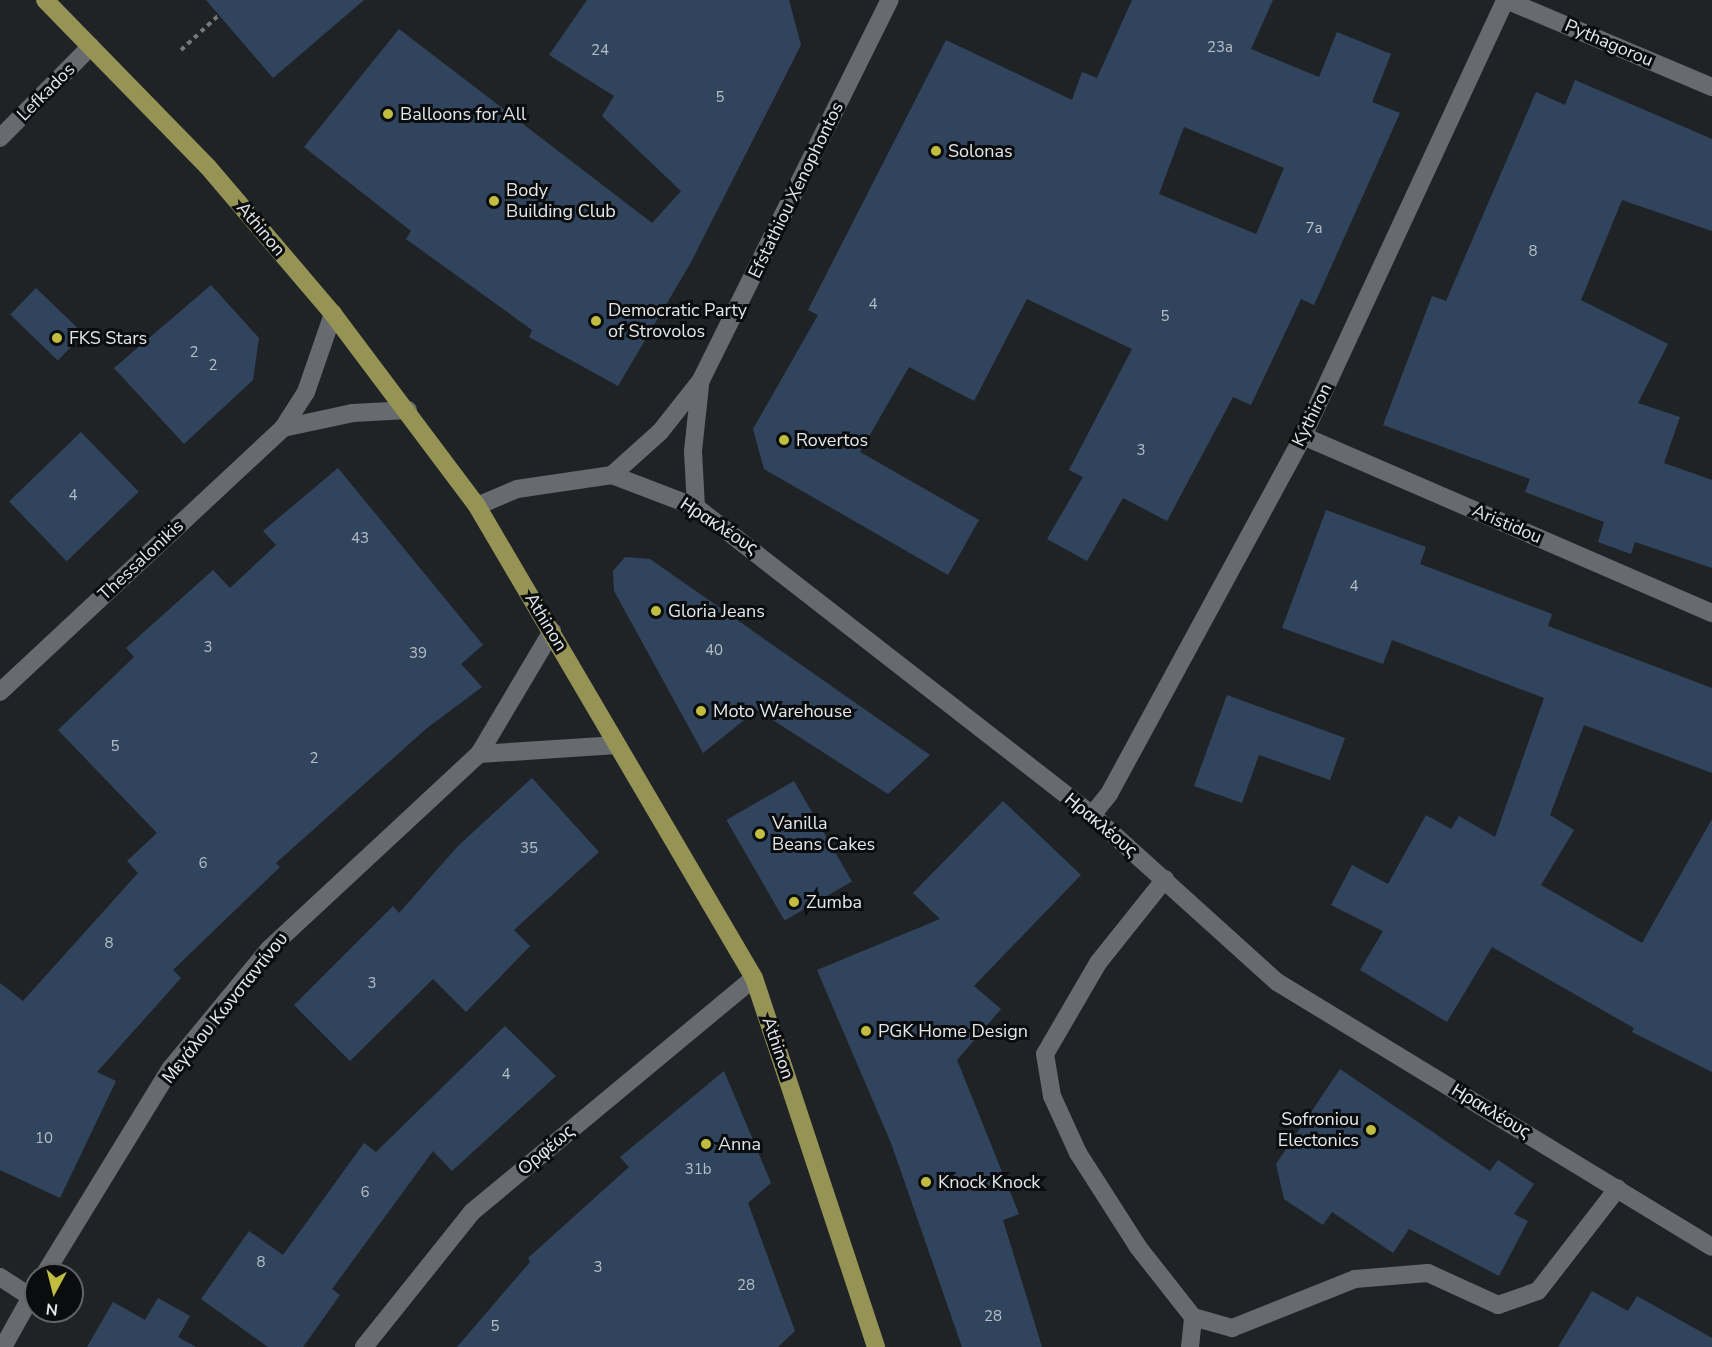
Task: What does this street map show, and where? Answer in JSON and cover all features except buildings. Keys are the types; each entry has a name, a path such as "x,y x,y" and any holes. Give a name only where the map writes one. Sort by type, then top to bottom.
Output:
{"main road":[{"name":"Athinon","path":"45,0 208,167 333,314 408,410 477,506 754,978 876,1347"}],"street":[{"name":"Efstathiou Xenophontos","path":"612,475 660,432 701,380 890,0"},
{"name":"Pythagorou","path":"1506,0 1712,87"},
{"name":"Kythiron","path":"1092,815 1109,794 1303,436 1506,0"},
{"name":"Lefkados","path":"0,138 91,46"},
{"path":"283,429 306,392 333,314"},
{"name":"Efstathiou Xenophontos","path":"696,507 693,451 701,380"},
{"path":"283,429 353,413 408,410"},
{"name":"Thessalonikis","path":"0,692 283,429"},
{"name":"Aristidou","path":"1303,436 1712,613"},
{"name":"Ηρακλέους","path":"477,506 517,489 612,475 696,507 1092,815 1277,982 1712,1247"},
{"name":"Μεγάλου Κωνσταντίνου","path":"51,1263 171,1068 269,949 479,754 552,631"},
{"path":"479,754 617,745"},
{"path":"1165,879 1098,963 1045,1054 1052,1096 1078,1153 1138,1247 1193,1317 1232,1328 1355,1279 1428,1273 1498,1305 1538,1291 1618,1188"},
{"name":"Ορφέως","path":"364,1347 472,1212 754,978"},
{"path":"0,1277 24,1288"},
{"path":"3,1347 24,1308"},
{"path":"1190,1347 1193,1317"}],"path":[{"path":"181,50 219,15"}],"place":[{"name":"Balloons for All","path":"388,114"},
{"name":"Solonas","path":"936,151"},
{"name":"Body Building Club","path":"494,201"},
{"name":"Democratic Party of Strovolos","path":"596,321"},
{"name":"FKS Stars","path":"57,338"},
{"name":"Rovertos","path":"784,440"},
{"name":"Gloria Jeans","path":"656,611"},
{"name":"Moto Warehouse","path":"701,711"},
{"name":"Vanilla Beans Cakes","path":"760,834"},
{"name":"Zumba","path":"794,902"},
{"name":"PGK Home Design","path":"866,1031"},
{"name":"Sofroniou Electonics","path":"1371,1130"},
{"name":"Anna","path":"706,1144"},
{"name":"Knock Knock","path":"926,1182"}]}
